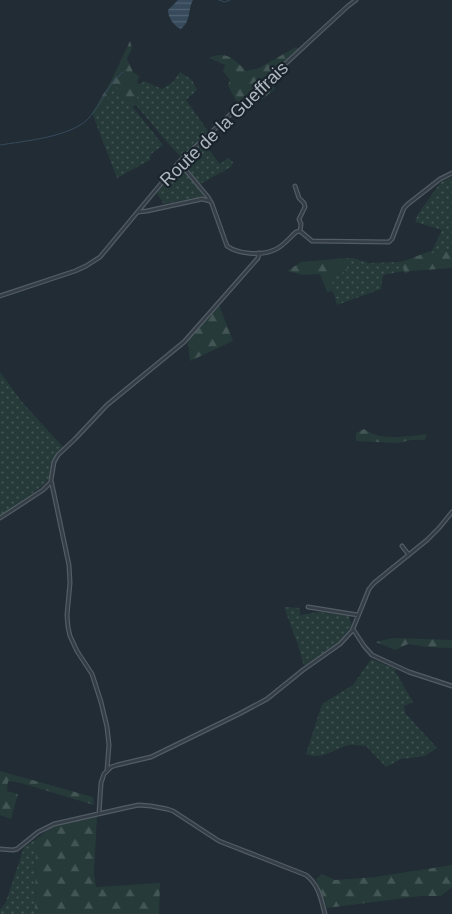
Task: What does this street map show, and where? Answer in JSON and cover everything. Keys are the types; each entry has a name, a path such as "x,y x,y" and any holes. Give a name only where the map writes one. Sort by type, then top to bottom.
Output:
{"street":[{"name":"Route de la Gueffrais","path":"0,296 86,266 100,257 179,162 356,0"},
{"path":"179,162 210,201 227,246 233,250 260,253 274,251 296,232 300,231"},
{"path":"300,231 312,241 389,242 392,239 404,208 440,179 452,173"},
{"path":"295,186 299,198 305,206 299,219 301,224 300,231"},
{"path":"137,212 202,200 210,201"},
{"path":"107,770 109,745 102,702 92,674 77,651 68,627 69,565 52,480 54,462 61,452 107,405 184,342 258,258 260,253"},
{"path":"0,518 43,490 52,480"},
{"path":"99,813 101,784 107,770 117,764 151,757 267,699 340,644 353,629 369,589 374,583 427,540 452,512"},
{"path":"402,546 409,555"},
{"path":"308,607 358,616"},
{"path":"353,629 372,655 409,672 452,686"},
{"path":"0,849 17,849 38,832 54,824 139,806 160,807 167,809 219,841 306,875 318,890 325,914"}],"green space":[{"path":"130,41 132,48 127,59 133,72 140,77 137,83 139,84 136,105 132,107 116,86 94,118 92,113 111,81"},
{"path":"296,47 302,52 271,81 275,89 245,113 240,109 228,85 230,80 223,71 225,65 209,58 220,55 230,57 246,71 259,68"},
{"path":"180,72 192,80 197,90 186,100 208,131 182,158 136,105 139,84 144,81 162,89 173,82"},
{"path":"116,86 163,145 151,154 150,160 117,178 94,118"},
{"path":"203,142 220,164 228,158 233,162 231,167 200,184 183,163"},
{"path":"180,166 204,196 164,204 156,192"},
{"path":"452,177 452,249 440,253 428,252 432,251 442,230 415,222 418,214 441,182"},
{"path":"452,249 452,268 410,271 405,274 401,262 428,252 440,253"},
{"path":"347,258 368,263 401,262 404,271 383,275 381,289 337,305 333,291 333,275 347,271"},
{"path":"347,258 347,271 333,275 333,291 327,292 320,274 303,275 287,271 301,262"},
{"path":"219,305 233,341 190,361 188,340"},
{"path":"0,372 22,402 63,447 52,461 50,477 44,485 0,516"},
{"path":"364,429 379,436 387,437 427,434 425,440 411,440 398,443 356,441 356,433"},
{"path":"284,607 300,608 300,615 318,612 349,616 352,626 339,642 304,666"},
{"path":"393,638 452,640 452,648 408,644 395,650 376,642"},
{"path":"371,659 396,669 395,671 413,702 404,706 405,713 437,748 425,756 401,759 386,767 366,746 349,745 317,756 306,754 322,704 353,685"},
{"path":"0,771 93,797 94,805 21,783 8,781 7,791 18,794 11,819 0,815"},
{"path":"97,815 94,874 96,887 160,883 159,914 35,914 36,839 53,826"},
{"path":"36,839 35,914 0,914 0,910 6,902 24,847"},
{"path":"452,865 452,887 441,896 421,896 327,908 316,879 322,874 335,880 375,877"}],"water":[{"path":"178,0 193,0 187,22 181,29 176,26 168,13 168,10"}],"waterway":[{"path":"219,0 225,2 230,0"},
{"path":"0,145 47,137 80,125 92,115 112,83 123,72"}]}
